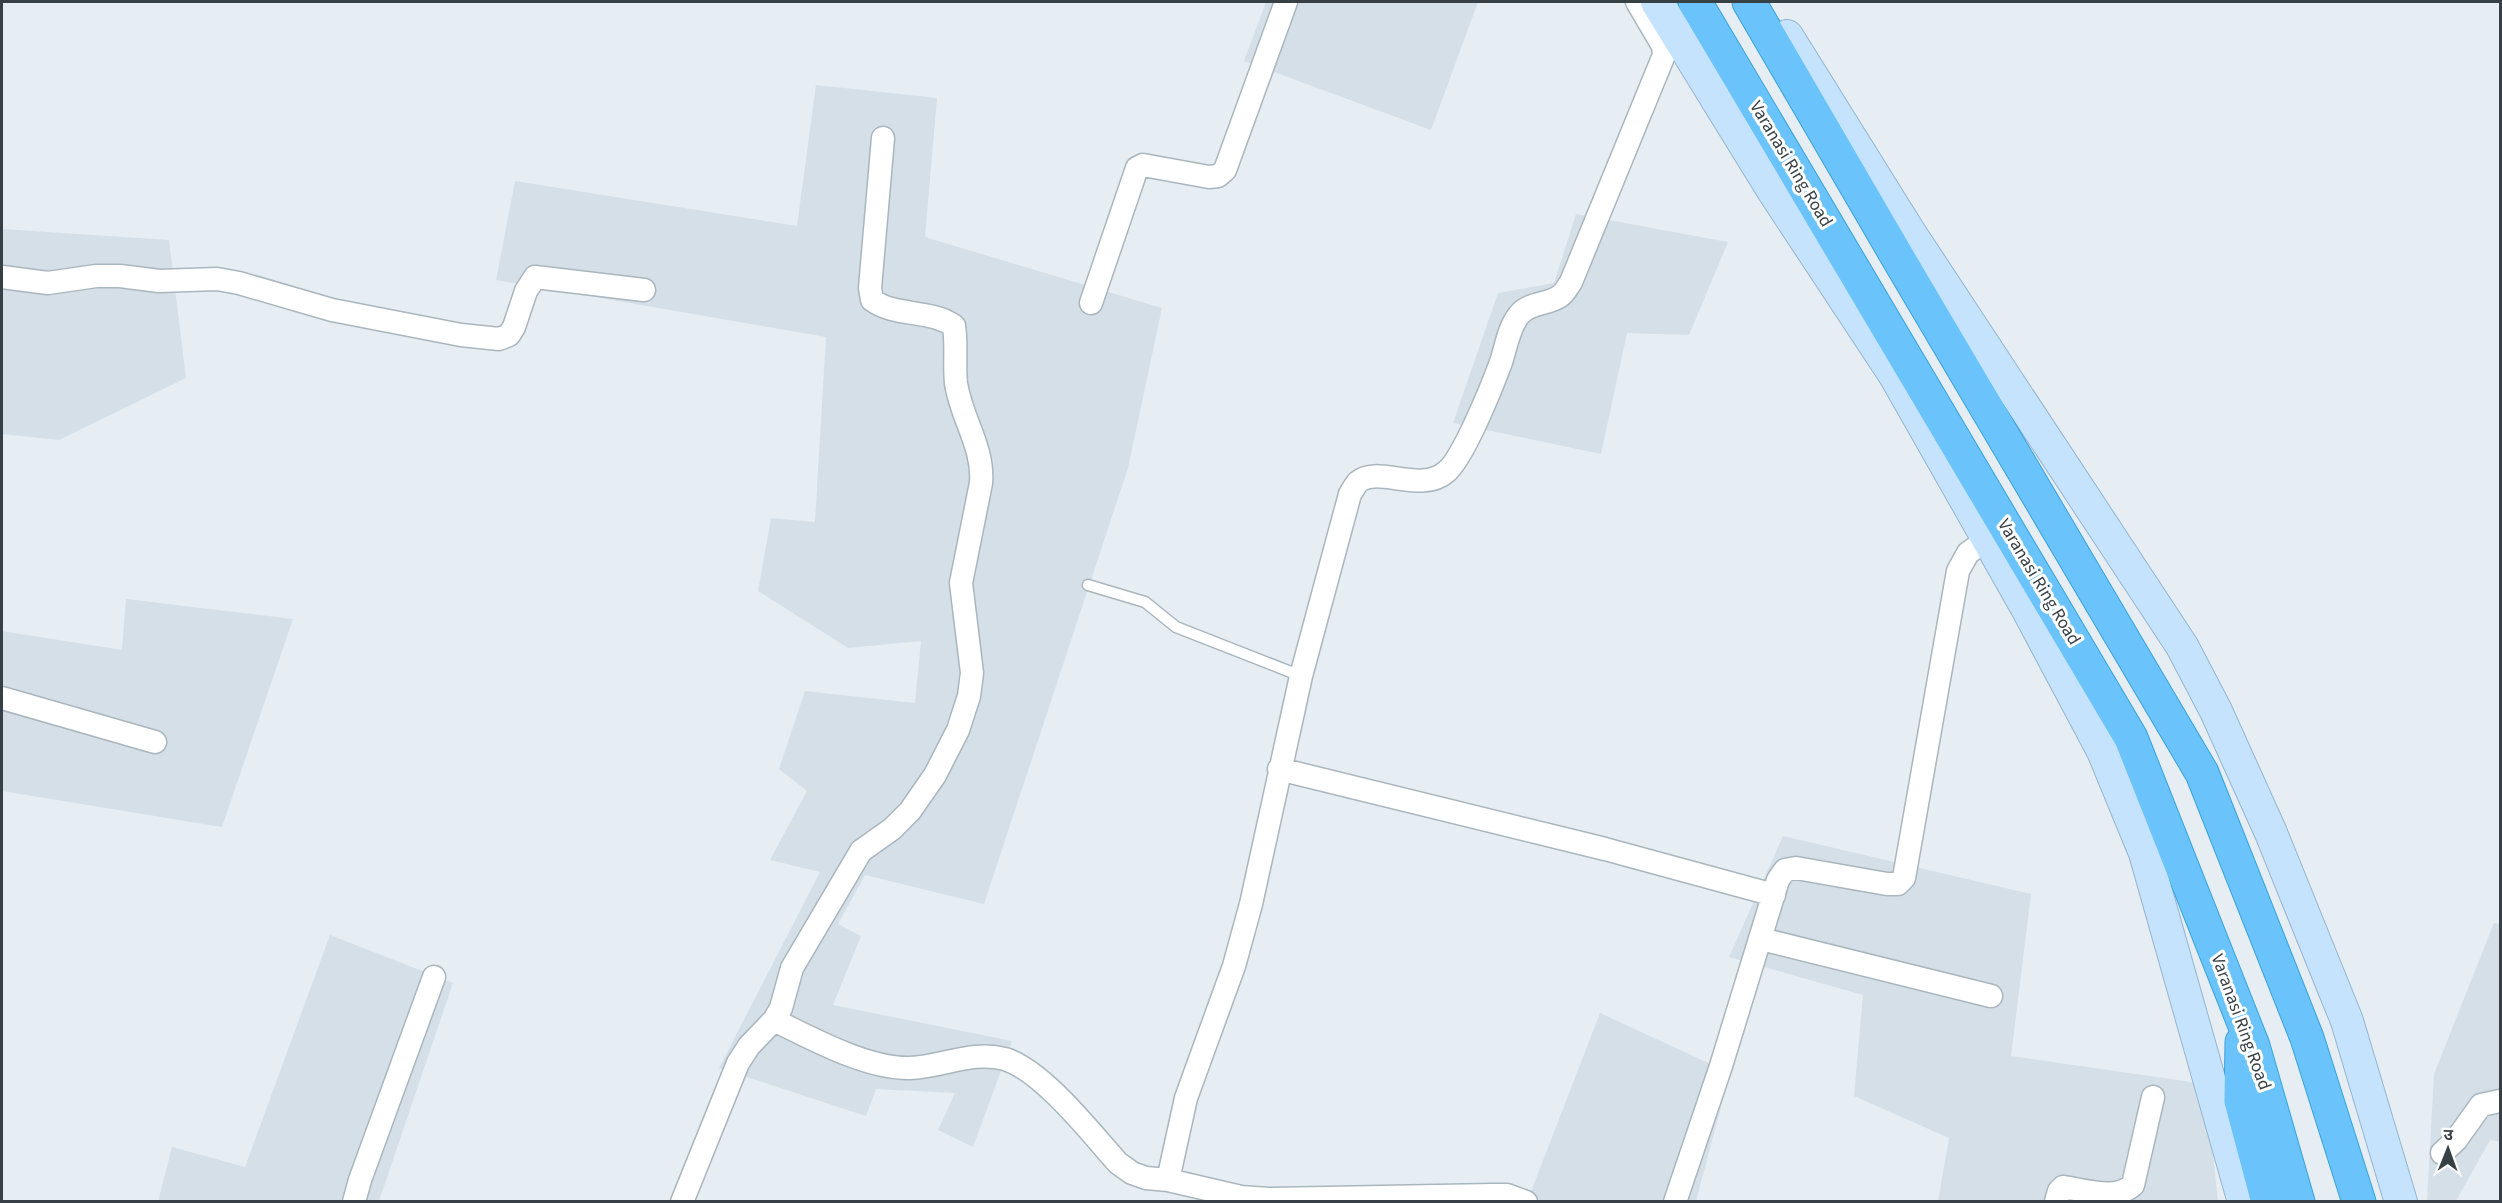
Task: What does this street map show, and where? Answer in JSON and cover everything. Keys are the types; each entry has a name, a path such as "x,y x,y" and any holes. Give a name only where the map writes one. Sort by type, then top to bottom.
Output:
{"highway":[{"name":"Varanasi Ring Road","path":"1695,2 2132,738 2253,1046 2298,1202"},
{"path":"1749,2 2202,772 2307,1038 2359,1202"},
{"path":"2265,932 2310,986 2377,1202"},
{"path":"2242,1018 2241,1101 2268,1202"}],"street":[{"path":"1090,303 1137,168 1143,165 1209,177 1218,176 1225,170 1286,2"},
{"path":"1168,1180 1186,1098 1234,966 1251,904 1301,676 1350,494 1358,482 1369,477 1423,482 1437,479 1448,471 1458,458 1495,377 1520,313 1530,306 1551,301 1562,295 1571,282 1664,55 1663,46 1637,2"},
{"path":"1657,2 1774,192 1896,377 1988,539 2103,751 2145,853 2244,1202"},
{"path":"1767,2 1908,230 2142,584 2192,664 2216,711 2271,833 2347,1021 2401,1202"},
{"path":"682,1202 738,1063 749,1046 774,1020 781,1008 792,968 861,851 892,829 910,811 935,775 958,730 969,696 972,673 961,583 982,467 979,452 961,406 956,382 954,326 936,318 880,306 872,300 870,288 883,138"},
{"path":"2,277 48,283 96,276 120,276 159,282 217,279 239,283 332,310 461,335 499,339 508,335 514,327 526,291 535,277 644,290"},
{"path":"1675,1202 1778,880 1785,870 1796,868 1887,884 1898,884 1904,879 1958,571 1968,554 1988,539"},
{"path":"2,698 155,742"},
{"path":"1279,769 1605,849 1774,895"},
{"path":"1761,939 1991,996"},
{"path":"354,1202 360,1179 434,977"},
{"path":"774,1020 813,1039 871,1062 893,1068 913,1068 970,1057 986,1056 1005,1059 1021,1066 1044,1084 1118,1163 1132,1173 1146,1178 1168,1180 1241,1197 1268,1199 1493,1195 1507,1196 1526,1202"},
{"path":"2056,1202 2059,1191 2063,1187 2116,1194 2126,1192 2133,1185 2153,1097"},
{"path":"2442,1153 2456,1140 2481,1105 2500,1101"}],"lane":[{"path":"1088,585 1145,602 1176,627 1301,676"}],"shaded area":[{"path":"1266,2 1478,2 1431,130 1244,61"},
{"path":"816,85 937,98 925,237 1162,308 1128,468 984,904 865,875 838,924 861,936 833,1005 1012,1041 973,1147 938,1130 955,1093 876,1089 866,1116 719,1068 820,872 770,860 807,791 779,769 805,691 915,703 921,641 848,648 758,591 771,518 815,522 826,337 496,280 515,181 797,226"},
{"path":"1576,214 1728,242 1689,335 1627,333 1601,454 1453,423 1498,293 1554,283"},
{"path":"2,229 169,240 186,378 59,440 2,434"},
{"path":"126,599 293,619 222,827 2,791 2,631 122,650"},
{"path":"1783,836 2031,894 2011,1056 2205,1084 2218,1201 1938,1201 1949,1138 1854,1096 1863,995 1729,957"},
{"path":"2494,923 2500,924 2500,1142 2490,1140 2456,1201 2427,1202 2434,1074"},
{"path":"330,935 453,983 379,1201 158,1202 172,1147 245,1167"},
{"path":"1600,1013 1730,1073 1696,1201 1527,1202"}]}
